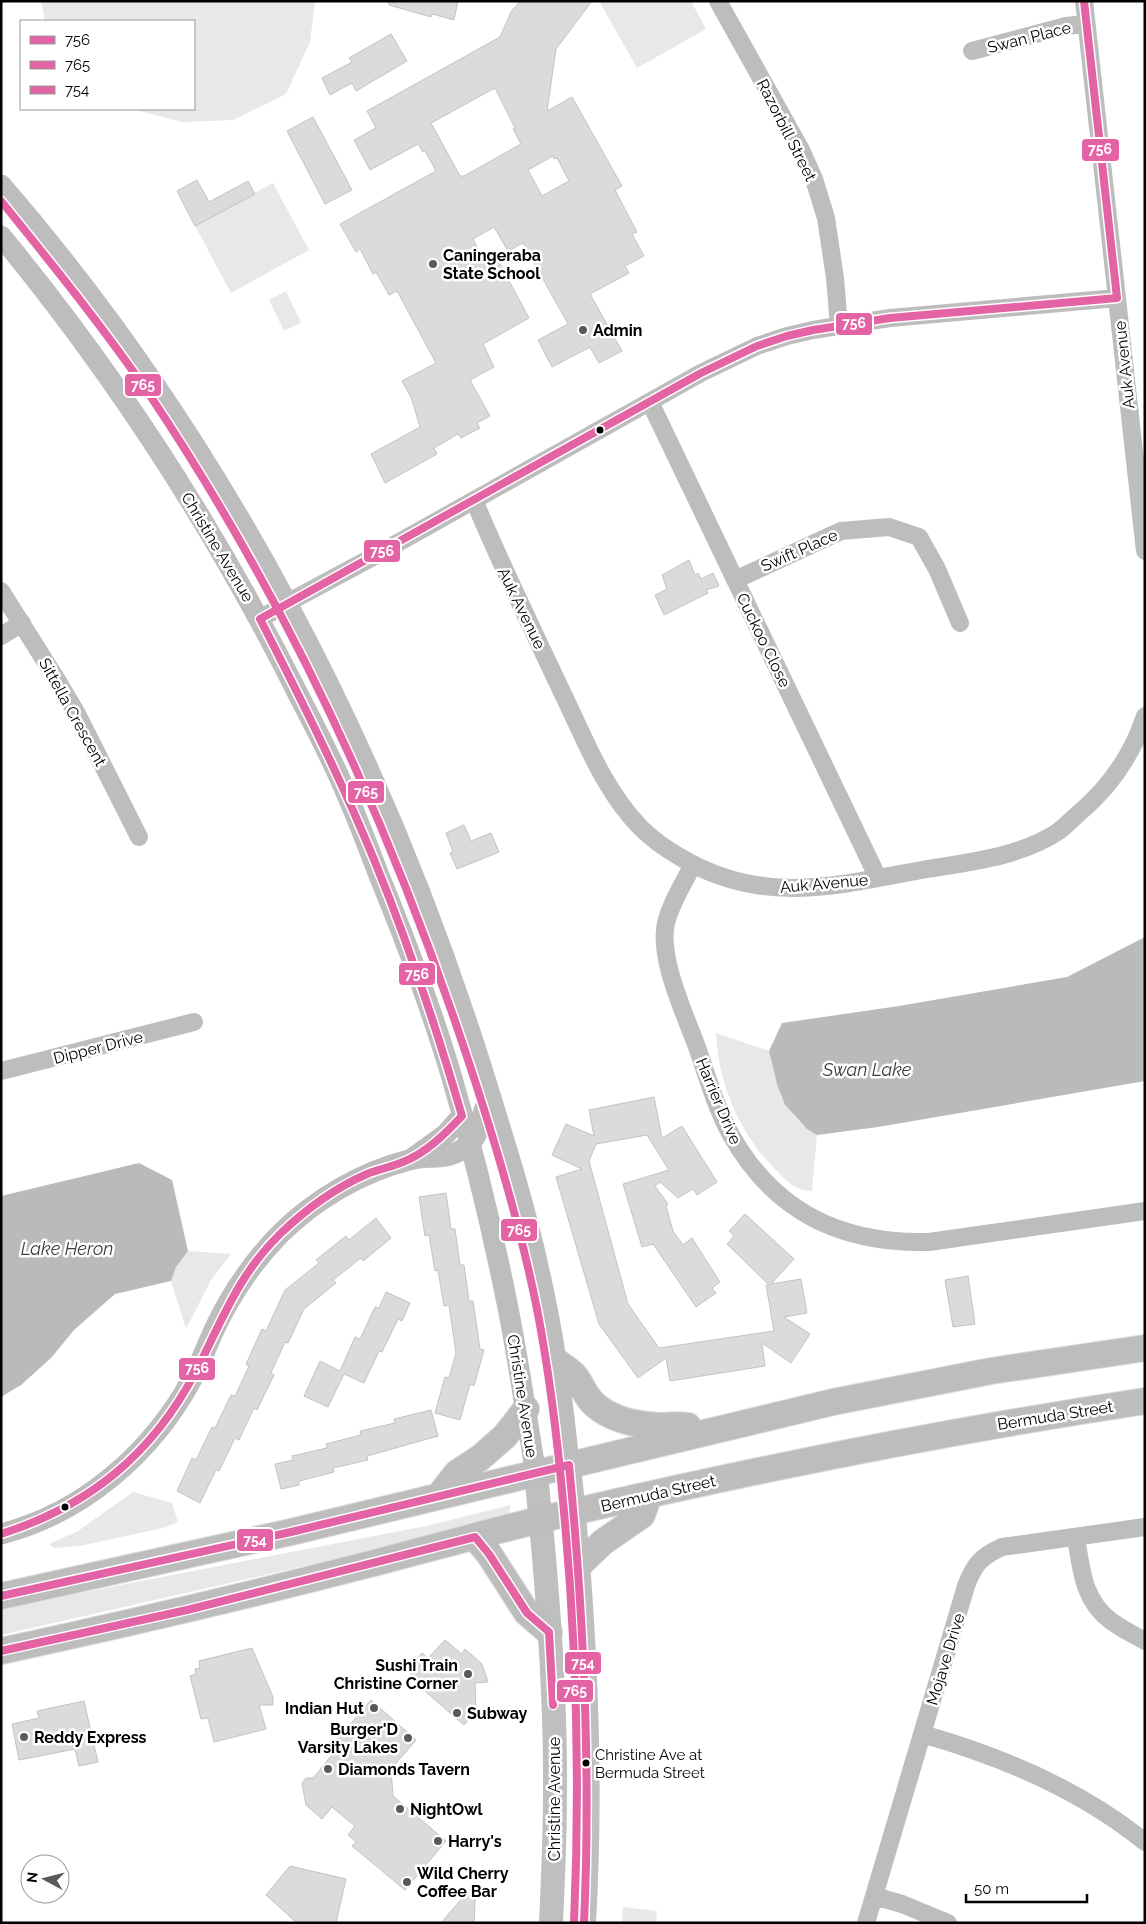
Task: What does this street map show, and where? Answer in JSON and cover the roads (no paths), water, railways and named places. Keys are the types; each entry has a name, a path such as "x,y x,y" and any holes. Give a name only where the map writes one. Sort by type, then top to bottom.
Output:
{"main road":[{"path":"1,1596 273,1536 536,1474 708,1430 991,1371 1145,1348"},
{"path":"556,1361 576,1377 585,1394 594,1404 611,1415 640,1424 666,1426 680,1424 708,1430"},
{"name":"Bermuda Street","path":"1,1650 187,1610 540,1520 650,1494 906,1441 1145,1401"},
{"path":"439,1496 456,1473 480,1458 505,1436 526,1409"},
{"name":"Christine Avenue","path":"569,1465 580,1564 587,1707 588,1916"},
{"name":"Christine Avenue","path":"536,1474 549,1632 555,1792 551,1923"},
{"path":"580,1564 603,1542 642,1515 650,1494"},
{"path":"475,1537 489,1554 527,1613 549,1632"}],"street":[{"name":"Razorbill Street","path":"718,1 801,150 814,179 826,218 840,326"},
{"name":"Auk Avenue","path":"1084,1 1145,551"},
{"name":"Swan Place","path":"972,51 1066,26 1086,24"},
{"name":"Christine Avenue","path":"1,185 90,294 195,444 242,524 331,686 413,873 457,992 491,1097 541,1277 556,1361 569,1465"},
{"name":"Christine Avenue","path":"1,236 114,383 166,459 260,619 347,794 410,953 431,1012 470,1144 506,1297 536,1474"},
{"path":"260,619 650,402 734,356 757,346 787,336 890,318 1117,298"},
{"name":"Cuckoo Close","path":"650,402 878,878"},
{"name":"Auk Avenue","path":"474,500 500,562 606,782 625,812 664,847 708,873 728,880 774,888 816,887 984,859 1016,851 1056,833 1092,803 1112,782 1128,757 1145,716"},
{"name":"Swift Place","path":"735,580 841,531 889,527 918,537 937,569 960,623"},
{"name":"Sittella Crescent","path":"1,591 76,712 139,838"},
{"path":"1,636 22,623"},
{"name":"Harrier Drive","path":"693,865 676,898 666,924 666,954 671,974 709,1083 730,1134 757,1174 798,1209 823,1224 848,1234 874,1240 902,1243 929,1242 1145,1211"},
{"path":"410,953 409,921 395,882 395,877 396,872 403,869 413,873"},
{"name":"Dipper Drive","path":"1,1071 194,1022"},
{"path":"1,1534 29,1526 86,1496 119,1471 148,1442 161,1427 182,1396 201,1362 228,1302 253,1265 280,1235 310,1209 369,1173 410,1160 443,1157 456,1153 470,1144 480,1127 483,1114 491,1097"},
{"path":"410,1160 441,1138 462,1116"},
{"name":"Mojave Drive","path":"866,1923 966,1586 971,1573 979,1561 988,1553 1002,1547 1145,1527"},
{"path":"1076,1537 1083,1581 1093,1602 1111,1621 1145,1641"},
{"path":"922,1734 1008,1762 1077,1798 1145,1842"},
{"path":"874,1896 902,1904 948,1923"}],"water":[{"name":"Swan Lake","path":"1145,937 1145,1081 878,1127 817,1135 807,1129 785,1105 777,1084 769,1051 782,1023 899,1006 1067,977"},
{"name":"Lake Heron","path":"139,1163 172,1180 188,1251 176,1267 171,1281 115,1294 74,1330 51,1358 21,1385 1,1397 1,1196"}],"place":[{"name":"Caningeraba State School","path":"433,264"},
{"name":"Admin","path":"583,330"},
{"name":"Sushi Train Christine Corner","path":"468,1674"},
{"name":"Indian Hut","path":"374,1708"},
{"name":"Subway","path":"457,1713"},
{"name":"Reddy Express","path":"24,1737"},
{"name":"Burger'D Varsity Lakes","path":"408,1738"},
{"name":"Christine Ave at Bermuda Street","path":"586,1763"},
{"name":"Diamonds Tavern","path":"328,1769"},
{"name":"NightOwl","path":"400,1809"},
{"name":"Harry's","path":"438,1841"},
{"name":"Wild Cherry Coffee Bar","path":"407,1882"}]}
